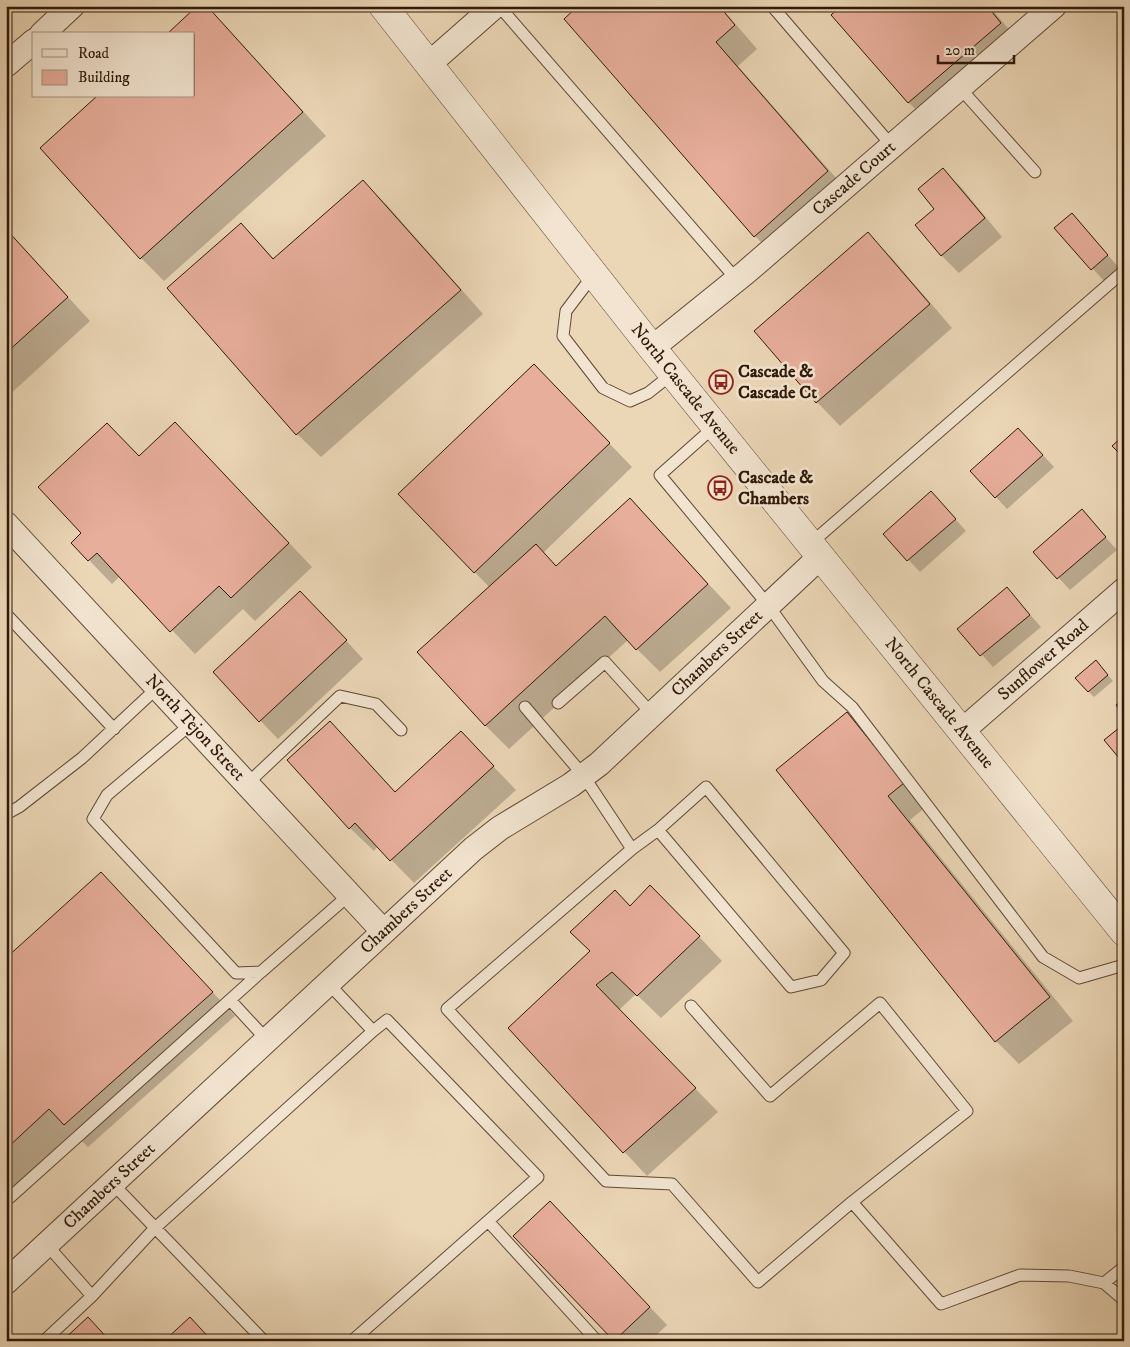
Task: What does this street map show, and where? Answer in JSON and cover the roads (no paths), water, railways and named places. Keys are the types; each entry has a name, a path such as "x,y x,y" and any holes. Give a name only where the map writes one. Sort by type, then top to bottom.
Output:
{"street":[{"path":"44,32 72,6"},
{"name":"North Cascade Avenue","path":"383,6 672,374 1124,932"},
{"path":"429,64 495,6"},
{"name":"Cascade Court","path":"652,348 737,280 1052,7"},
{"path":"6,65 32,43"},
{"name":"North Tejon Street","path":"6,524 384,932"},
{"name":"Chambers Street","path":"6,1282 473,849 493,833 571,785 599,764 768,605 815,550"},
{"name":"Sunflower Road","path":"962,731 1124,590"}],"lane":[{"path":"499,6 737,280"},
{"path":"772,6 892,146"},
{"path":"960,88 1035,172"},
{"path":"815,550 1124,271"},
{"path":"594,274 566,311 563,336 603,388 630,401 648,393 672,374"},
{"path":"715,426 660,475 768,605 823,681 852,707 1043,957 1079,978 1124,965"},
{"path":"6,614 114,729"},
{"path":"558,703 605,662 652,714"},
{"path":"6,814 19,807 43,788 114,729 158,688"},
{"path":"247,784 340,696 376,704 401,730"},
{"path":"524,708 583,776 632,849"},
{"path":"191,724 107,795 93,819 236,972 261,972"},
{"path":"658,830 791,987 821,980 844,953 706,787 447,1009 606,1181 672,1184 758,1282 852,1202 967,1111 880,1003 770,1096 691,1006"},
{"path":"6,1201 349,895"},
{"path":"328,983 373,1031"},
{"path":"230,1000 267,1040"},
{"path":"44,1341 92,1296 155,1228 387,1020 538,1177 352,1341"},
{"path":"113,1184 264,1341"},
{"path":"852,1202 941,1304 1020,1275 1070,1276 1104,1283 1124,1300"},
{"path":"488,1221 597,1341"},
{"path":"47,1245 92,1296"},
{"path":"1104,1283 1124,1267"}],"place":[{"name":"Cascade & Cascade Ct","path":"721,382"},
{"name":"Cascade & Chambers","path":"720,488"}]}
